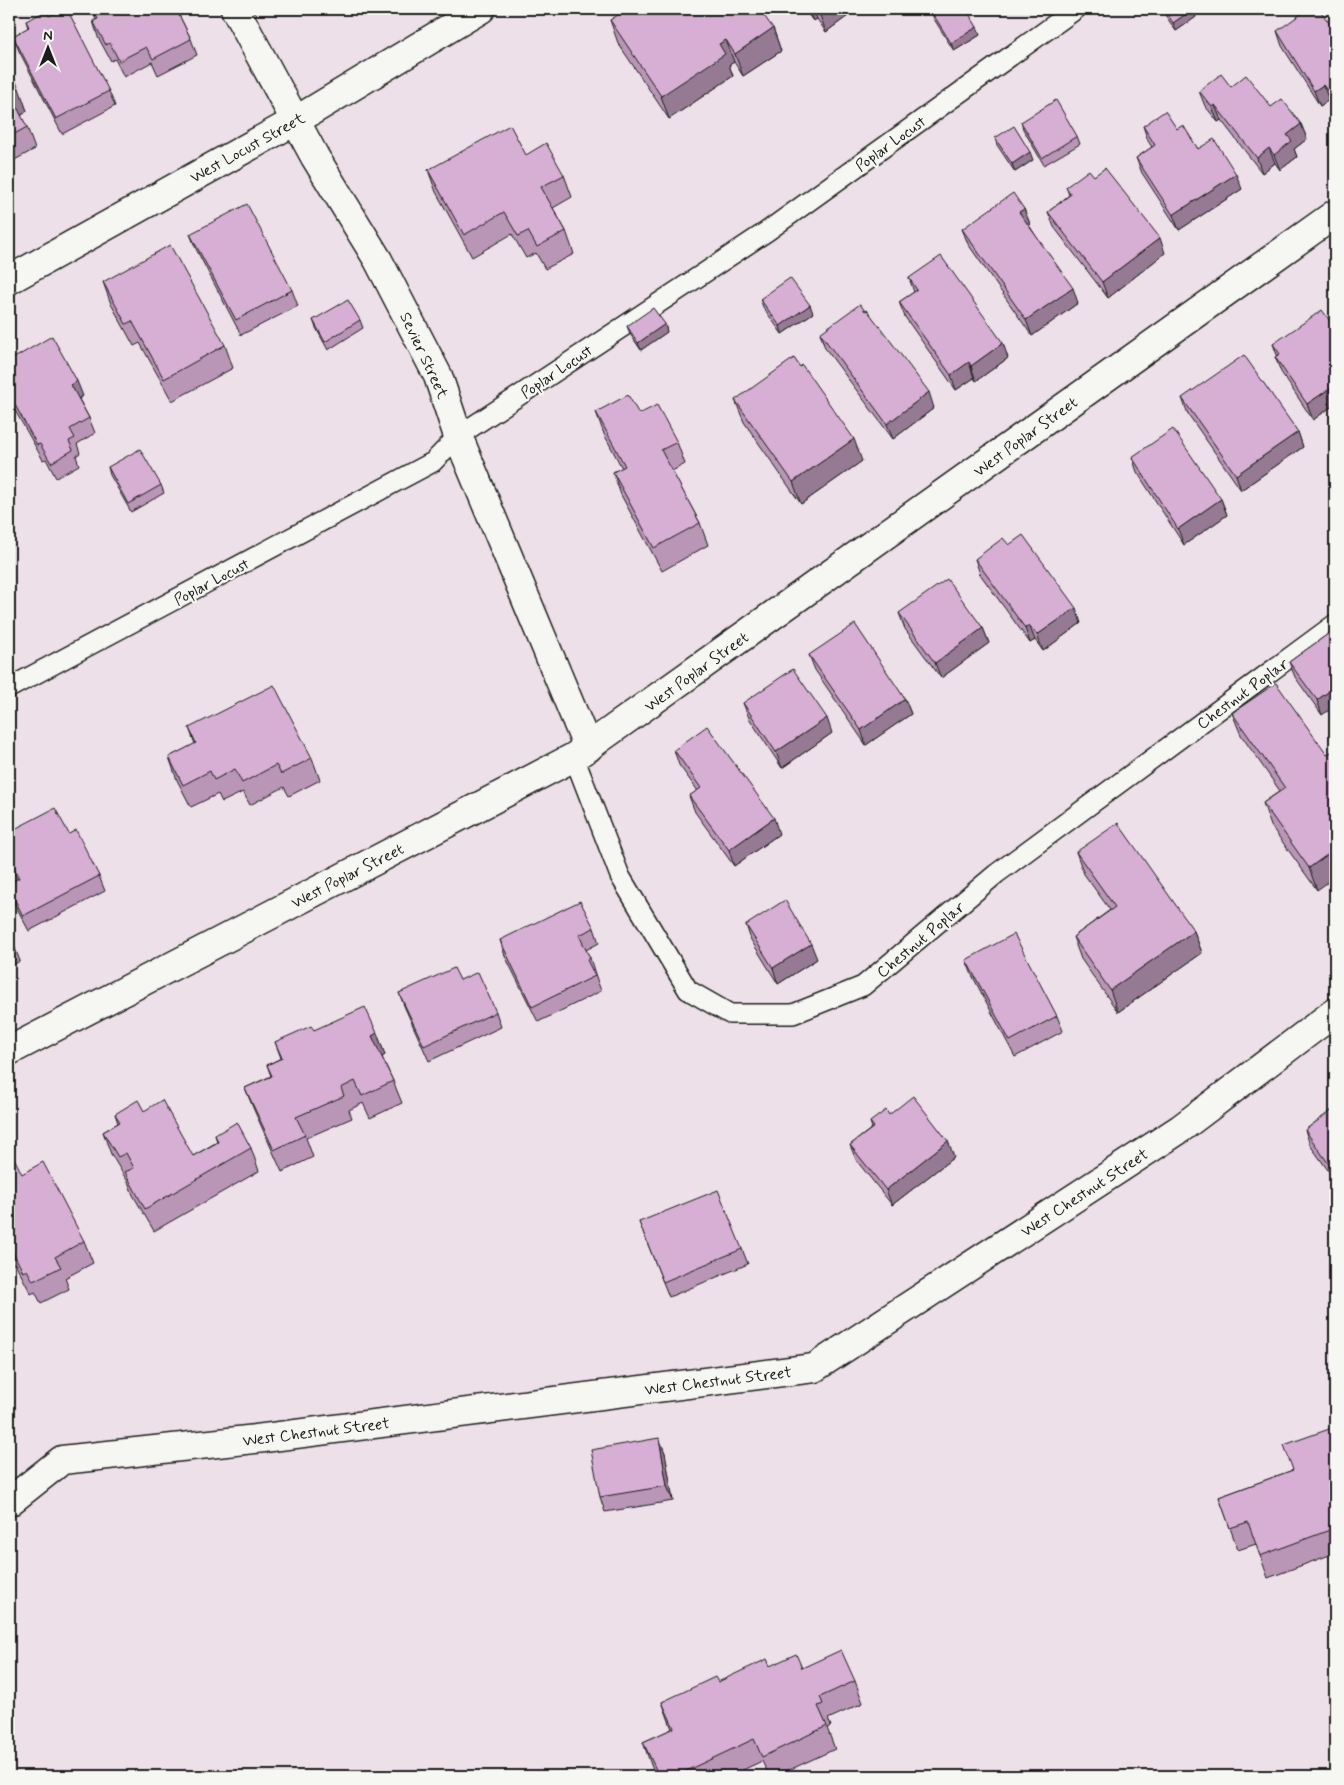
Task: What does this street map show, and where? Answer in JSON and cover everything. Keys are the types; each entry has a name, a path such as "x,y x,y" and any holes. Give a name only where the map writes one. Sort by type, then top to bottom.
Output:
{"street":[{"name":"Sevier Street","path":"235,9 319,165 378,260 438,376 458,436 581,753"},
{"name":"West Locust Street","path":"9,280 295,121 482,9"},
{"name":"West Poplar Street","path":"9,1051 581,753 1335,214"},
{"name":"West Chestnut Street","path":"9,1502 62,1460 264,1438 814,1368 1180,1129 1335,1012"}],"lane":[{"name":"Poplar Locust","path":"9,688 433,462 458,436 766,232 1076,9"},
{"name":"Chestnut Poplar","path":"581,753 620,876 688,990 730,1014 793,1014 863,986 996,874 1335,624"}],"building":[{"path":"67,9 109,91 56,119 13,36 29,27 26,21 46,11 49,16"},
{"path":"93,9 176,9 191,39 153,59 146,47 119,61 110,43 106,45 93,21 98,19"},
{"path":"627,9 759,9 773,28 735,54 726,40 719,44 725,54 661,96 610,20"},
{"path":"935,9 966,9 977,27 951,43 931,11"},
{"path":"1164,9 1193,9 1173,23"},
{"path":"1308,9 1319,9 1335,31 1335,95 1332,97 1323,85 1314,91 1277,31"},
{"path":"9,68 19,88 11,95 27,127 9,137"},
{"path":"1221,74 1231,87 1246,75 1271,107 1282,99 1301,124 1287,135 1292,141 1274,155 1269,148 1257,158 1215,105 1212,107 1199,91"},
{"path":"1056,100 1077,136 1042,158 1021,122"},
{"path":"1165,111 1177,129 1183,125 1198,149 1214,139 1236,174 1173,215 1136,158 1155,145 1143,126"},
{"path":"510,125 526,155 546,143 564,175 541,187 566,231 537,247 528,231 518,236 504,212 464,235 428,170"},
{"path":"1014,126 1030,152 1012,164 995,138"},
{"path":"1105,168 1160,238 1102,282 1048,212 1071,194 1066,187 1089,170 1094,176"},
{"path":"1013,193 1024,209 1019,212 1073,288 1026,320 962,229"},
{"path":"247,204 292,290 236,320 190,234"},
{"path":"170,245 225,345 164,379 132,321 126,324 103,282"},
{"path":"941,256 1003,343 971,366 969,362 951,375 899,302 917,290 909,278"},
{"path":"790,278 810,305 780,326 760,299"},
{"path":"348,300 360,320 325,342 313,320"},
{"path":"860,304 865,311 867,310 929,392 887,424 820,333"},
{"path":"653,308 665,324 638,343 627,326"},
{"path":"1322,310 1335,328 1335,385 1307,404 1275,357 1280,354 1273,344"},
{"path":"52,336 77,381 71,385 89,418 70,429 75,438 69,441 73,450 51,463 40,444 37,445 9,394 9,361"},
{"path":"1244,355 1298,432 1236,475 1182,398"},
{"path":"794,358 800,367 802,365 854,439 793,482 735,400"},
{"path":"628,395 639,414 657,405 677,442 661,450 700,523 654,548 613,472 625,466 596,412"},
{"path":"1173,429 1221,499 1178,529 1132,457"},
{"path":"140,449 161,485 128,504 108,467"},
{"path":"1023,535 1076,608 1037,635 1029,625 1025,628 975,559 1003,538 1009,545"},
{"path":"947,579 983,628 935,663 899,613"},
{"path":"855,624 905,699 861,730 809,655"},
{"path":"1335,629 1335,687 1317,700 1289,662"},
{"path":"793,669 827,718 776,752 743,703"},
{"path":"1276,683 1327,755 1335,749 1335,849 1309,868 1263,803 1285,788 1232,713"},
{"path":"274,685 312,758 281,774 276,765 242,783 235,769 214,780 210,771 183,785 169,757 196,743 189,728"},
{"path":"707,726 774,818 729,850 689,796 701,788 674,750"},
{"path":"55,808 69,834 76,830 99,876 23,916 9,888 9,883 19,878 9,858 9,832"},
{"path":"1118,823 1194,931 1110,990 1073,937 1115,907 1076,852"},
{"path":"785,900 811,944 773,968 746,925"},
{"path":"580,901 594,928 579,935 590,958 587,960 595,976 532,1007 500,940"},
{"path":"1014,934 1057,1016 1010,1041 966,960"},
{"path":"9,935 14,946 9,949"},
{"path":"454,968 460,980 478,972 496,1012 424,1046 399,993"},
{"path":"365,1007 377,1033 372,1036 393,1081 362,1096 355,1081 341,1088 344,1096 296,1117 305,1135 274,1150 245,1088 272,1076 267,1065 282,1058 275,1042 311,1026 314,1030"},
{"path":"913,1096 948,1141 886,1190 850,1145 874,1127 870,1122 886,1110 889,1115"},
{"path":"138,1100 144,1111 162,1100 193,1156 218,1142 215,1135 237,1122 251,1148 145,1209 125,1172 134,1168 126,1153 118,1157 103,1132 120,1122 115,1114"},
{"path":"1335,1108 1335,1173 1305,1130"},
{"path":"15,1160 22,1174 43,1162 84,1241 55,1257 61,1267 33,1281 27,1270 23,1272 9,1244 9,1164"},
{"path":"718,1190 742,1249 663,1282 639,1222"},
{"path":"1335,1427 1335,1528 1260,1556 1248,1522 1230,1528 1219,1497 1293,1470 1284,1445"},
{"path":"659,1438 667,1486 600,1497 591,1450"},
{"path":"841,1650 855,1681 820,1697 823,1704 818,1706 827,1726 762,1757 754,1739 675,1776 659,1776 643,1742 674,1728 662,1702 715,1677 718,1682 767,1659 770,1666 796,1654 802,1668"}]}
